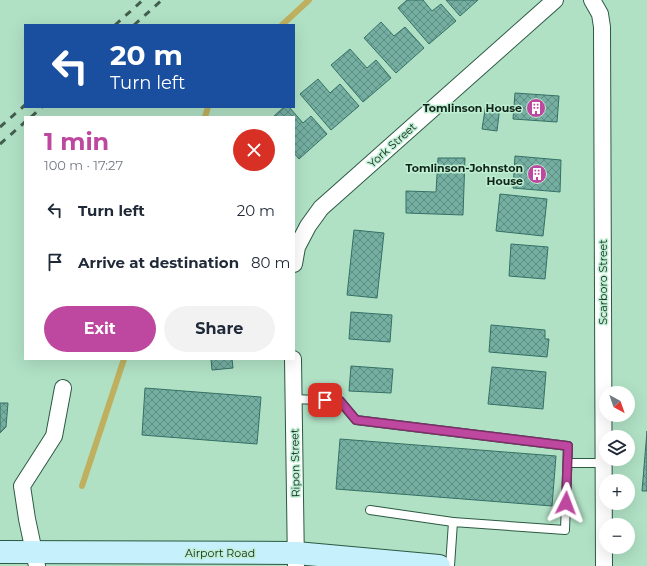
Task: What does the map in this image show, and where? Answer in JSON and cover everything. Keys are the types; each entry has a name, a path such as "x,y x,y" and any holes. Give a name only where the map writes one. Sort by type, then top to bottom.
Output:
{"main road":[{"name":"Airport Road","path":"0,552 35,559 296,560 440,566"}],"street":[{"name":"York Street","path":"295,258 297,247 321,208 555,0"},
{"name":"Scarboro Street","path":"592,0 600,14 602,27 604,430"},
{"name":"Ripon Street","path":"293,360 296,560"},
{"path":"35,559 22,486 54,436 63,388"},
{"name":"Scarboro Street","path":"604,466 604,566"}],"lane":[{"path":"294,399 340,401 356,420 568,446 565,530 453,522 370,510"},
{"path":"568,463 599,463"},
{"path":"450,566 453,522"}],"building":[{"path":"407,0 423,0 432,11 441,4 456,21 429,44 398,8"},
{"path":"446,0 478,0 460,16"},
{"path":"381,22 394,36 405,27 424,48 396,73 364,38"},
{"path":"350,49 367,68 376,60 391,78 363,102 331,65"},
{"path":"318,79 330,93 340,84 359,106 331,130 300,94"},
{"name":"Tomlinson House","path":"515,93 559,96 557,122 513,119"},
{"path":"486,104 500,106 497,131 482,129"},
{"path":"283,108 290,108 303,123 311,116 327,134 299,159 295,154 295,116 274,116"},
{"name":"Tomlinson-Johnston House","path":"515,156 561,160 560,192 513,188"},
{"path":"438,158 465,158 463,215 406,213 406,191 436,192"},
{"path":"500,194 547,199 543,236 496,231"},
{"path":"354,230 384,233 377,298 347,295"},
{"path":"511,244 548,247 545,279 509,276"},
{"path":"351,312 392,315 390,342 349,339"},
{"path":"491,325 545,330 545,339 549,339 547,357 489,352"},
{"path":"211,360 232,360 233,368 212,370"},
{"path":"351,366 393,369 391,393 349,391"},
{"path":"492,367 546,372 543,409 488,404"},
{"path":"145,388 261,397 257,444 142,435"},
{"path":"0,403 8,403 6,427 0,433"},
{"path":"647,431 647,491 642,491"},
{"path":"340,439 556,456 552,506 336,489"}],"waterway":[{"path":"283,24 309,0"},
{"path":"205,116 208,108"},
{"path":"82,486 124,360"}],"railway":[{"path":"116,24 143,0"},
{"path":"135,24 162,0"},
{"path":"0,127 24,106"},
{"path":"32,116 41,108"},
{"path":"0,144 24,123"}],"place":[{"name":"Tomlinson House","path":"536,108"},
{"name":"Tomlinson-Johnston House","path":"537,174"}],"route":[{"path":"325,400 340,401 356,420 568,446 566,503"}]}
